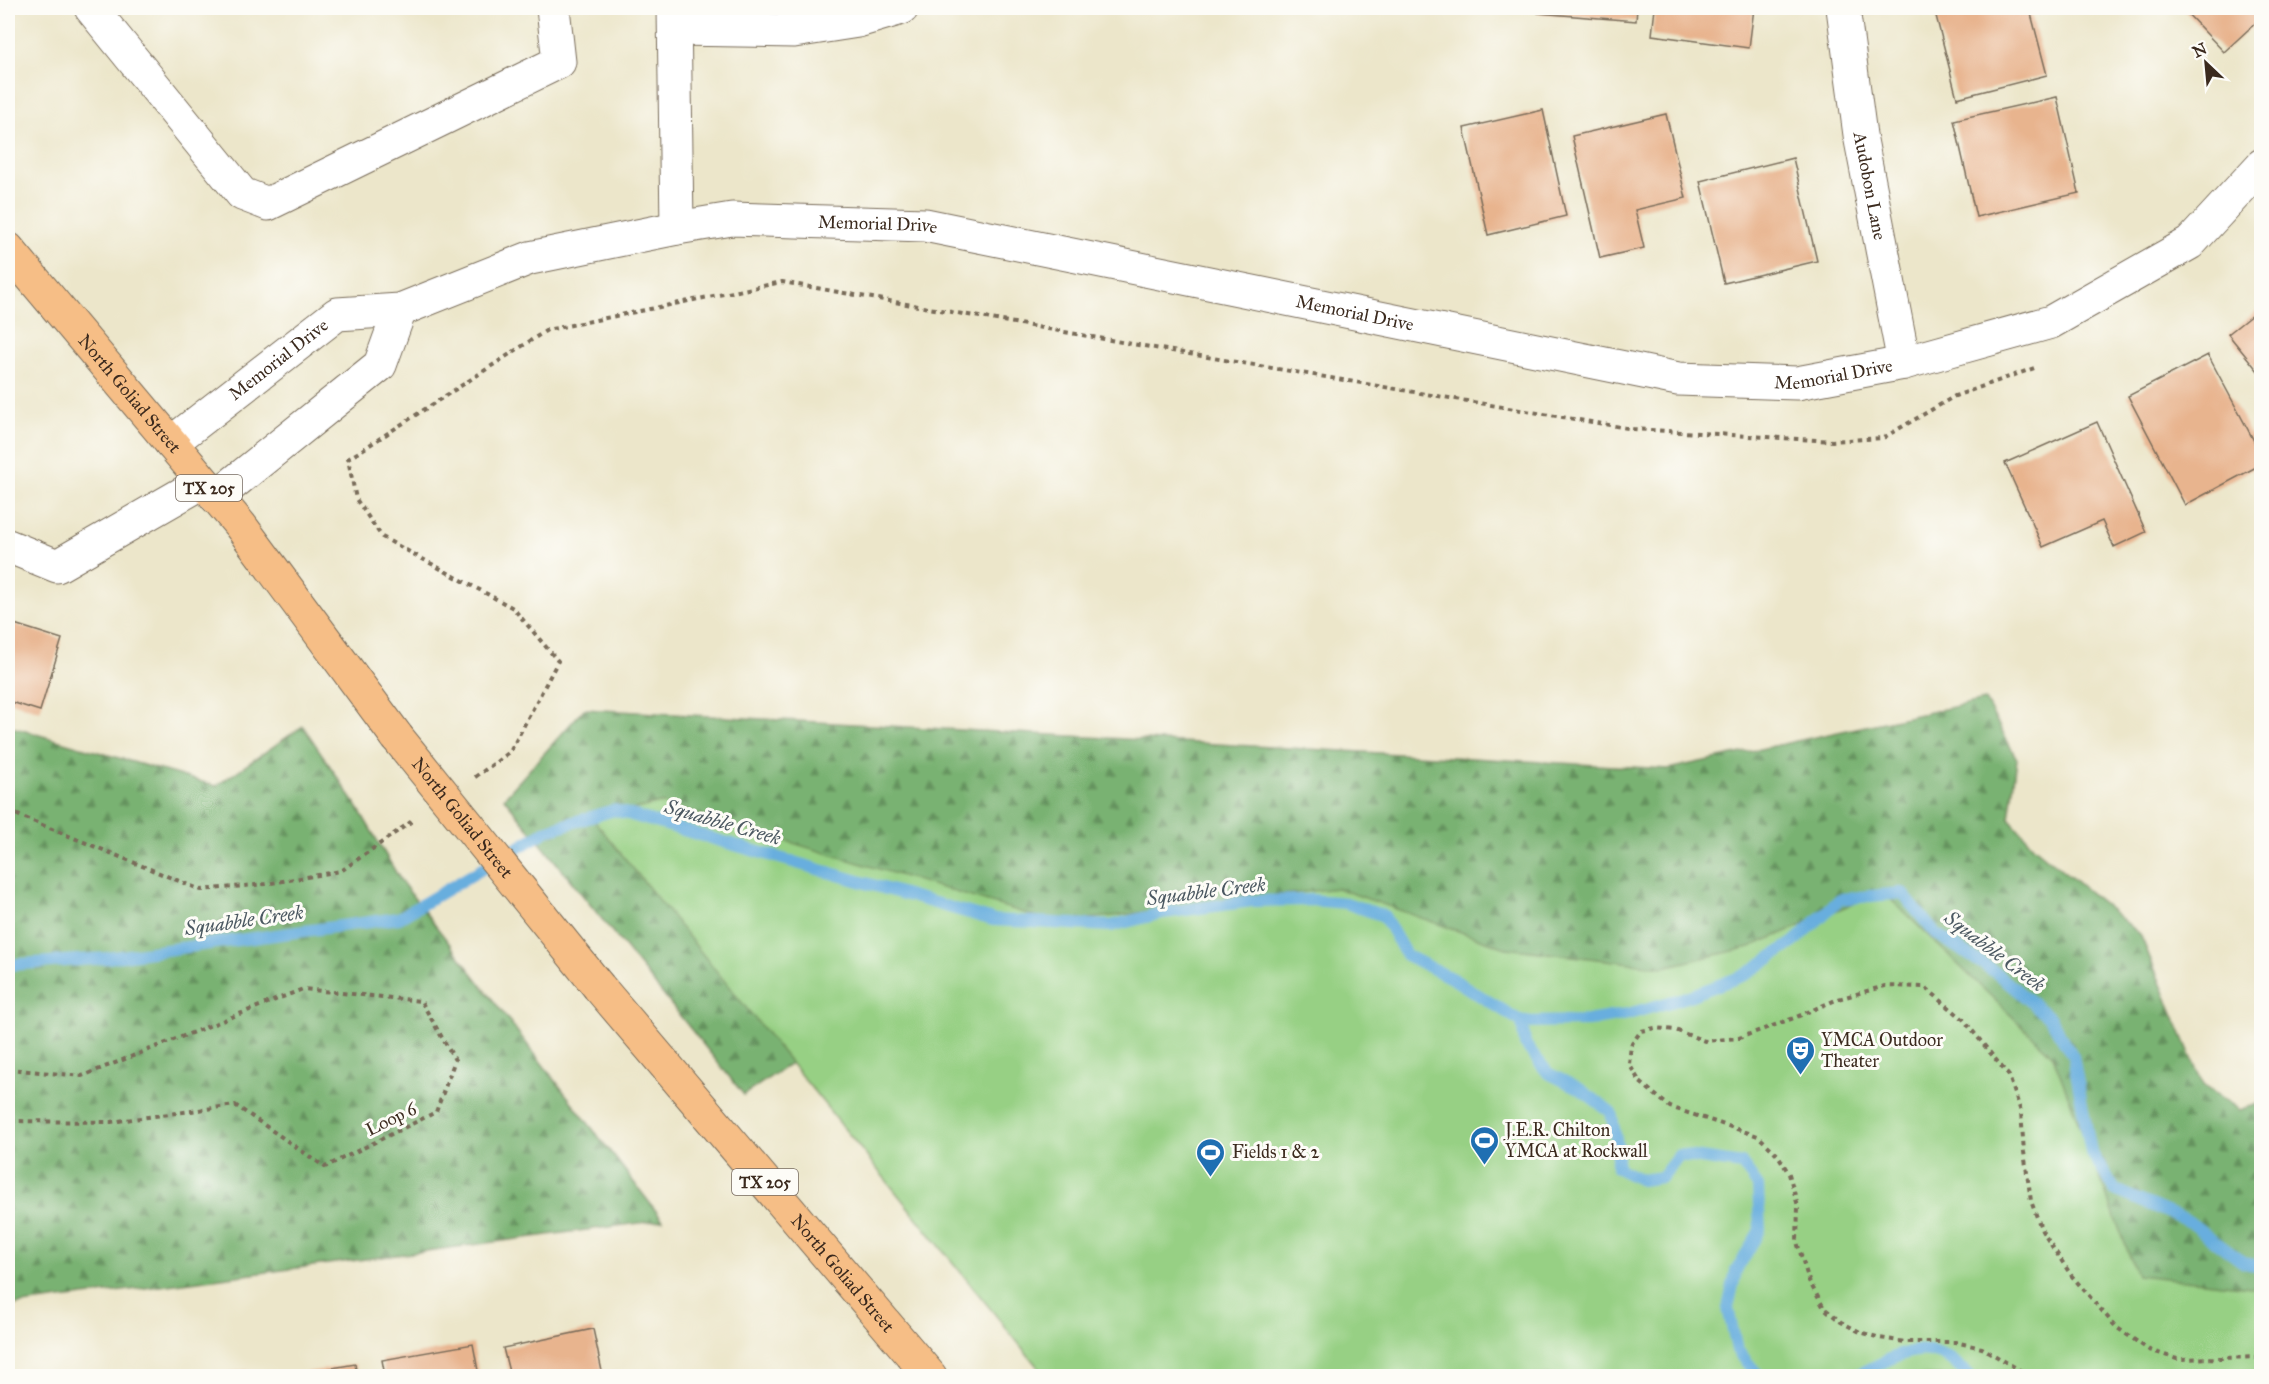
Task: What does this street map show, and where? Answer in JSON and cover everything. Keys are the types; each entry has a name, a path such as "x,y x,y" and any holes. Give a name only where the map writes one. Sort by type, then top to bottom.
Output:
{"main road":[{"name":"North Goliad Street","path":"8,249 240,525 398,737 599,987 930,1377"}],"street":[{"path":"91,8 242,194 268,204 559,63 553,8"},
{"path":"677,228 675,18 794,31 858,21 902,8"},
{"name":"Audobon Lane","path":"1843,8 1860,135 1904,363"},
{"name":"Memorial Drive","path":"171,443 337,314 400,310 530,258 732,219 925,225 1678,379 1797,383 1904,363 2051,322 2190,243 2262,165"},
{"path":"8,546 57,566 210,489 380,365 400,310"}],"path":[{"path":"472,779 510,752 558,661 513,608 382,537 356,499 348,459 547,330 782,282 1633,429 1832,441 1883,438 1955,396 2043,364"},
{"path":"8,811 201,890 266,884 341,871 416,818"},
{"path":"2030,1377 1982,1348 1955,1342 1905,1342 1880,1338 1860,1332 1841,1322 1824,1308 1809,1281 1797,1242 1798,1206 1789,1174 1778,1155 1758,1136 1670,1107 1641,1082 1629,1064 1631,1045 1641,1031 1655,1028 1675,1030 1705,1041 1739,1038 1838,999 1885,986 1925,987 1963,1020 2009,1076 2021,1112 2031,1201 2042,1232 2071,1275 2115,1327 2148,1350 2177,1359 2262,1357"},
{"name":"Loop 6","path":"8,1069 82,1076 303,989 421,1001 455,1060 436,1112 324,1167 235,1105 111,1122 8,1121"}],"green space":[{"path":"1985,700 2017,759 2009,818 2033,846 2140,934 2203,1085 2240,1110 2261,1103 2261,1341 805,1053 744,1095 504,798 584,709 1668,769"},
{"path":"8,726 216,786 303,726 358,808 401,881 663,1220 8,1306"},
{"name":"J.E.R. Chilton YMCA at Rockwall","path":"661,803 1057,923 1337,888 1506,948 1664,967 1750,947 1882,891 2053,1056 2137,1275 2261,1288 2261,1376 1045,1376 593,819"}],"building":[{"path":"1539,8 1637,8 1636,21 1538,13"},
{"path":"1655,8 1754,8 1749,48 1652,35"},
{"path":"1934,8 2037,8 2030,10 2047,75 1957,98"},
{"path":"2182,8 2256,8 2262,13 2262,17 2224,52"},
{"path":"2057,97 2079,193 1976,217 1954,120"},
{"path":"1543,110 1566,216 1488,235 1464,128"},
{"path":"1666,114 1686,198 1635,210 1644,248 1600,258 1572,136"},
{"path":"1793,158 1817,261 1724,283 1700,181"},
{"path":"2262,307 2262,376 2228,334"},
{"path":"2208,355 2262,456 2262,464 2185,505 2128,396"},
{"path":"2097,422 2146,532 2114,547 2102,521 2043,547 2005,463"},
{"path":"8,622 62,639 40,711 8,701"},
{"path":"593,1329 603,1376 510,1376 503,1348"},
{"path":"473,1344 479,1376 385,1376 382,1360"},
{"path":"355,1364 357,1376 292,1376 292,1375"},
{"path":"247,1370 248,1376 212,1375"}],"waterway":[{"name":"Squabble Creek","path":"8,965 107,958 399,918 548,830 614,810 993,920 1111,926 1162,913 1252,901 1311,900 1346,903 1384,916 1406,955 1453,979 1522,1022 1588,1021 1628,1014 1684,998 1745,975 1794,942 1840,899 1902,893 1935,933 1995,972 2050,1018 2073,1056 2091,1152 2115,1190 2188,1221 2244,1263 2262,1267"},
{"path":"1522,1022 1525,1044 1548,1073 1580,1089 1611,1112 1617,1144 1617,1168 1641,1180 1662,1177 1679,1155 1742,1164 1758,1186 1760,1230 1736,1271 1728,1308 1737,1350 1759,1376"},
{"path":"1856,1376 1914,1351 1941,1354 1955,1362 1969,1376"}],"place":[{"name":"YMCA Outdoor Theater","path":"1800,1076"},
{"name":"J.E.R. Chilton YMCA at Rockwall","path":"1484,1166"},
{"name":"Fields 1 & 2","path":"1211,1178"}]}
